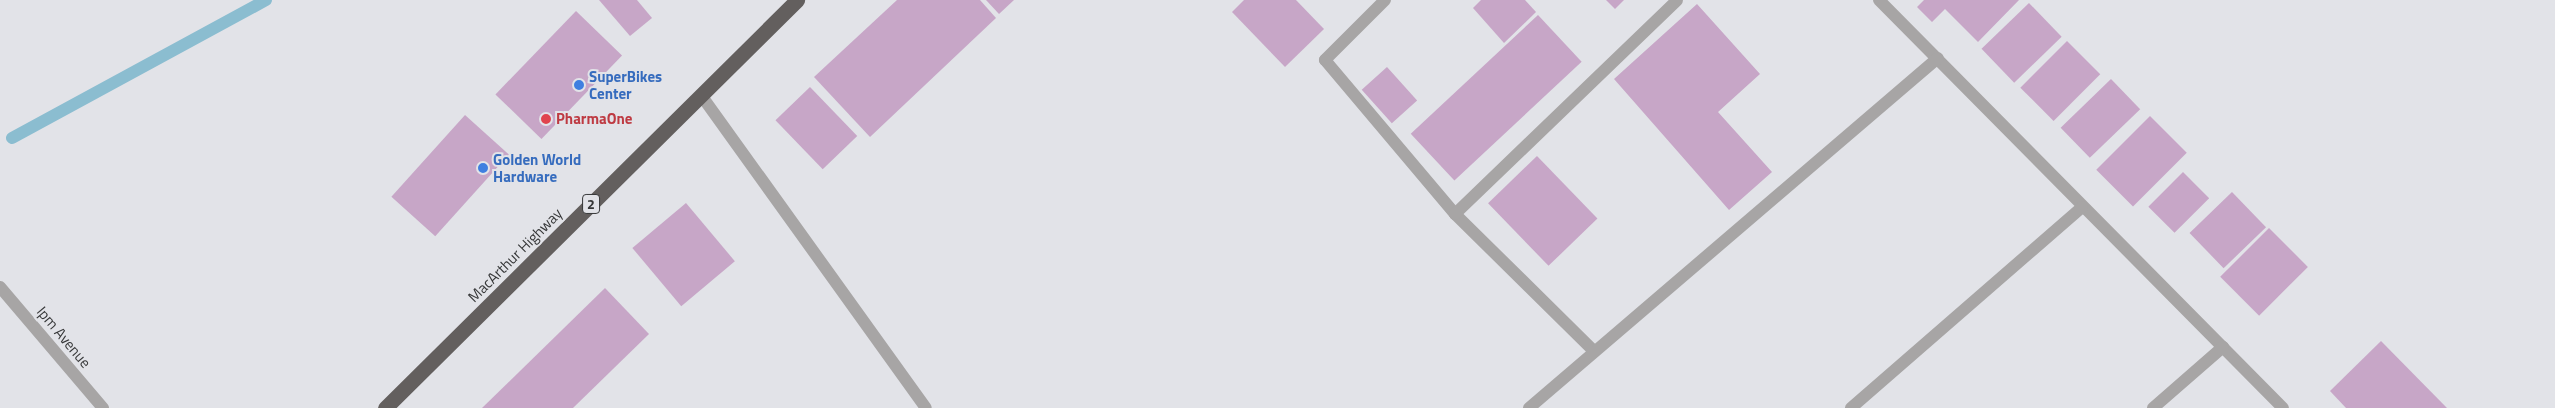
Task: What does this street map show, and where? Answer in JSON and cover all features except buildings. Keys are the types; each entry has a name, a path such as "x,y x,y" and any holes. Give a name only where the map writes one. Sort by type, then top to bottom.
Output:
{"highway":[{"name":"MacArthur Highway","path":"386,408 797,0"}],"street":[{"path":"1385,0 1325,60 1455,214 1594,350"},
{"path":"1455,214 1677,0"},
{"path":"1879,0 2283,408"},
{"path":"1529,408 1594,350 1938,58"},
{"path":"701,95 926,408"},
{"path":"1851,408 2082,207"},
{"name":"Ipm Avenue","path":"0,287 103,408"},
{"path":"2154,408 2223,347"}],"waterway":[{"path":"12,138 266,0"}],"place":[{"name":"SuperBikes Center","path":"579,85"},
{"name":"PharmaOne","path":"546,119"},
{"name":"Golden World Hardware","path":"483,168"}]}
